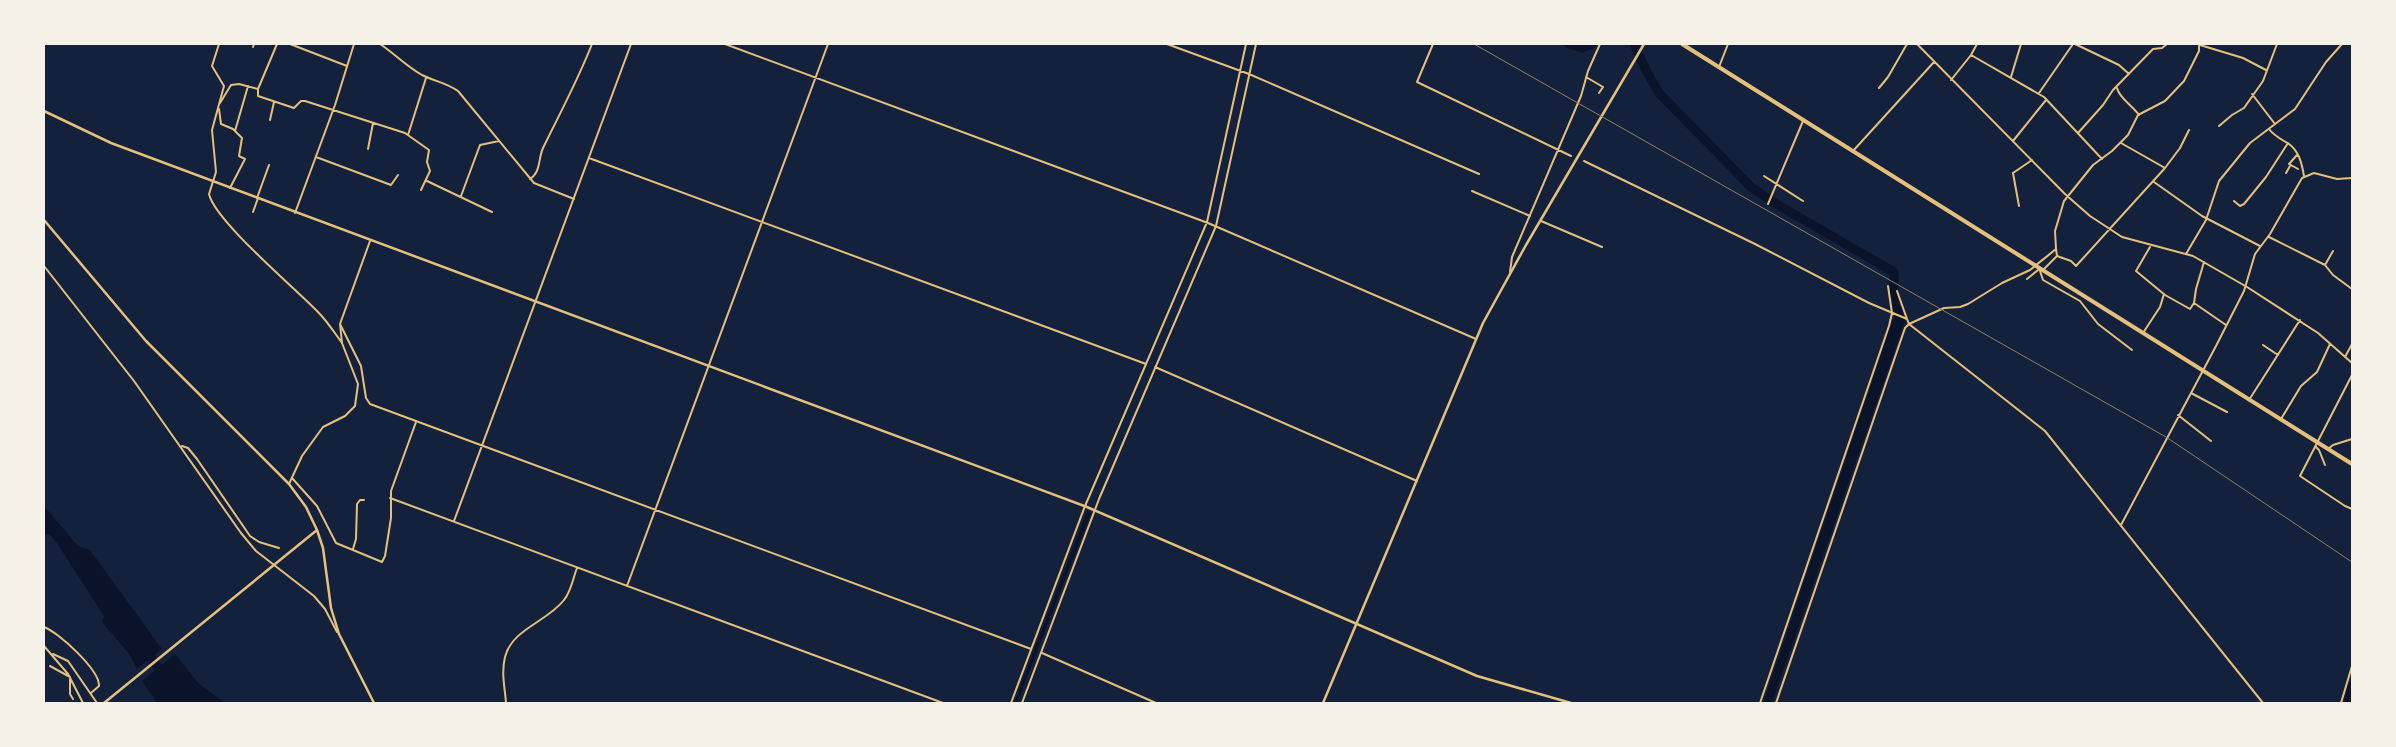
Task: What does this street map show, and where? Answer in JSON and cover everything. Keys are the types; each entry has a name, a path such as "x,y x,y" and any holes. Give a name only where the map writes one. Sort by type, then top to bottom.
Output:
{"highway":[{"path":"1682,44 2281,419 2316,444 2352,464"}],"street":[{"path":"219,44 212,66 224,86 212,130 216,166 214,182 209,194 221,218 318,311 342,342"},
{"path":"278,44 258,89 258,96 294,108 302,101 305,101 408,135 429,150 427,162 430,171 421,190"},
{"path":"290,44 347,66"},
{"path":"295,213 333,110 354,44"},
{"path":"380,44 399,57 404,64 426,77 446,83 458,91 534,183 574,198"},
{"path":"530,179 537,172 540,154 574,88 592,44"},
{"path":"454,521 631,44"},
{"path":"725,44 1215,226 1476,340"},
{"path":"627,586 828,44"},
{"path":"1167,44 1241,71 1479,174"},
{"path":"1011,703 1086,506 1207,223 1246,44"},
{"path":"1022,703 1094,510 1215,226 1256,44"},
{"path":"1433,44 1417,82 1571,156"},
{"path":"1510,274 1512,257 1581,96 1586,77 1600,44"},
{"path":"1323,703 1476,340 1510,274 1644,44"},
{"path":"1720,67 1728,44"},
{"path":"1879,88 1888,77 1906,44"},
{"path":"1917,44 2068,197 2110,229 2128,240 2186,254 2204,262 2300,320 2352,362"},
{"path":"1951,80 1971,55 1977,44"},
{"path":"2011,77 2021,44"},
{"path":"2039,93 2074,44 2119,66 2129,74"},
{"path":"2078,133 2103,105 2110,94 2153,49 2162,48 2166,44"},
{"path":"2057,256 2057,220 2061,206 2093,165 2121,143 2128,135 2139,114 2164,101 2184,82 2200,44 2243,58 2266,70"},
{"path":"2219,126 2232,115 2242,110 2263,81 2277,44"},
{"path":"2186,254 2206,218 2219,181 2250,143 2295,109 2326,62 2342,44"},
{"path":"1971,55 2047,99 2102,159"},
{"path":"1853,151 1934,62"},
{"path":"408,135 426,77"},
{"path":"1586,77 1603,87 1599,93"},
{"path":"220,103 231,85 239,84 258,89"},
{"path":"236,131 248,86"},
{"path":"2117,87 2118,93 2132,104 2139,114"},
{"path":"2110,94 2118,93"},
{"path":"2252,94 2276,124"},
{"path":"2013,141 2047,99"},
{"path":"270,120 274,102"},
{"path":"219,109 221,124 236,131 242,138 238,156 245,160 230,188"},
{"path":"44,110 111,144 1086,506 1477,676 1571,703"},
{"path":"1768,204 1803,120"},
{"path":"368,149 373,122"},
{"path":"2269,129 2272,134 2288,143 2298,154 2304,176"},
{"path":"2057,256 2070,261 2076,266 2154,182 2180,148 2188,130"},
{"path":"461,196 480,145 499,141"},
{"path":"2121,143 2164,168"},
{"path":"2234,201 2240,206 2244,204 2266,177 2288,143"},
{"path":"2286,173 2294,156 2298,154"},
{"path":"316,157 391,185 398,175"},
{"path":"589,158 1146,364"},
{"path":"2019,206 2013,174 2032,160"},
{"path":"1584,161 1906,318"},
{"path":"253,212 269,165"},
{"path":"2291,165 2298,169"},
{"path":"2121,525 2226,325 2245,286 2251,262 2260,246 2269,237 2304,176 2314,173 2337,179 2352,178"},
{"path":"1764,176 1803,201"},
{"path":"426,181 492,212"},
{"path":"2154,182 2206,218 2260,246"},
{"path":"1472,191 1530,216"},
{"path":"44,220 146,341 288,484 306,507 323,548 331,608 339,634"},
{"path":"1541,221 1602,246"},
{"path":"2269,237 2325,265 2328,272 2352,289"},
{"path":"288,484 302,456 322,427 345,416 355,406 358,384 342,342 340,324 370,240"},
{"path":"2150,246 2136,271 2164,294 2190,309 2194,303 2204,262"},
{"path":"1776,703 1902,337 1909,324 1944,308 1963,306 2023,273 2056,249"},
{"path":"2325,265 2333,251"},
{"path":"2027,279 2057,256"},
{"path":"44,266 134,381 256,551 314,596 325,609 374,703"},
{"path":"2040,269 2043,280 2080,301 2098,324 2132,350"},
{"path":"1760,703 1893,313 1888,286"},
{"path":"1896,291 1909,324 2045,431 2263,703"},
{"path":"2143,333 2160,306 2164,294"},
{"path":"2194,303 2226,325"},
{"path":"2249,400 2300,320"},
{"path":"340,324 361,366 367,401 416,422 1032,649"},
{"path":"2281,419 2301,386 2318,372 2330,344"},
{"path":"2345,357 2352,344"},
{"path":"2263,345 2278,355"},
{"path":"1155,367 1417,481"},
{"path":"2352,375 2300,476 2352,509"},
{"path":"2190,392 2227,412"},
{"path":"2178,415 2212,442"},
{"path":"292,478 317,506 336,543 369,555 380,562 383,560 391,518 390,498 416,422"},
{"path":"2328,449 2333,445 2352,439"},
{"path":"2316,444 2325,465"},
{"path":"181,445 188,448 197,458 250,536 259,542 279,548"},
{"path":"390,498 944,703"},
{"path":"352,550 356,539 357,504 360,500 364,500"},
{"path":"104,703 317,530"},
{"path":"506,703 503,668 510,645 519,634 550,614 565,599 577,567"},
{"path":"44,627 71,646 98,679 99,686 90,693"},
{"path":"44,646 70,677 83,703"},
{"path":"1041,653 1156,703"},
{"path":"52,654 68,661 97,703"},
{"path":"50,666 70,677"},
{"path":"2341,703 2352,666"},
{"path":"70,677 70,694 74,699"}],"water":[{"path":"1890,282 1894,284 1905,321 1772,703 1763,703 1894,316"},
{"path":"44,506 78,546 90,550 162,649 137,669 130,655 102,622 104,616 57,543 49,534 44,534"},
{"path":"1087,511 1091,513 1017,703 1014,703"},
{"path":"175,654 198,683 225,703 157,703 142,681"}],"waterway":[{"path":"1569,44 1582,48 1592,44"},
{"path":"1634,44 1659,93 1751,187 1773,202 1894,272 1894,295"},
{"path":"145,650 164,675"},
{"path":"2348,703 2352,686"}],"railway":[{"path":"1474,44 2166,437 2352,562"}]}
